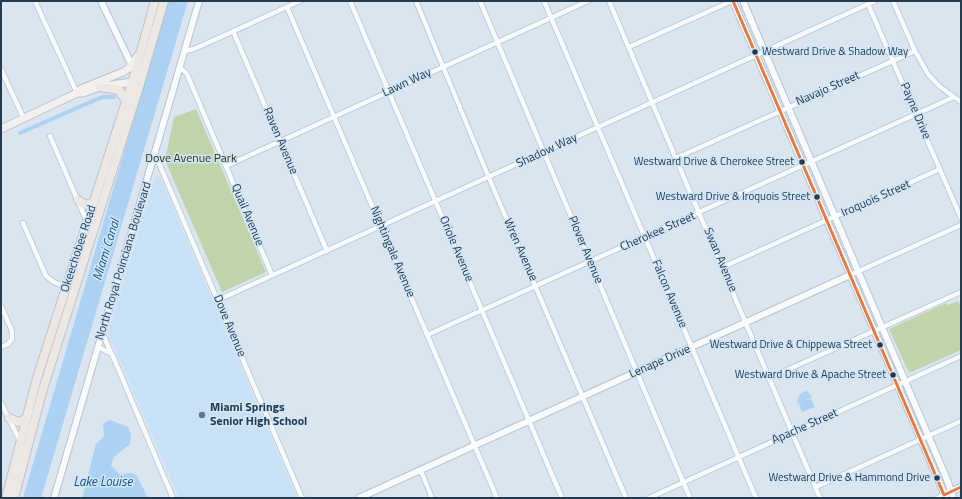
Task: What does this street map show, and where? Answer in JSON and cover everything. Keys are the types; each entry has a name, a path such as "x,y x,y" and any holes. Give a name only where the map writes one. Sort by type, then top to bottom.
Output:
{"highway":[{"name":"Okeechobee Road","path":"14,498 43,389 90,240 136,78 141,51 155,1"},
{"name":"Okeechobee Road","path":"6,498 37,378 126,101 164,1"},
{"path":"100,87 119,90 123,94 126,101"},
{"path":"78,200 85,205 94,202"},
{"path":"87,223 90,240"},
{"path":"66,287 69,306"},
{"path":"37,378 39,385 43,389"},
{"path":"9,418 18,422 26,419"},
{"path":"20,443 24,461"}],"main road":[{"path":"1,129 77,93 81,89 123,72 136,78"},
{"path":"77,93 83,93 136,78"}],"street":[{"path":"35,1 77,93"},
{"path":"101,1 136,78"},
{"name":"North Royal Poinciana Boulevard","path":"54,498 156,154 199,1"},
{"path":"185,50 194,49 300,1"},
{"name":"Oriole Avenue","path":"350,1 562,498"},
{"name":"Wren Avenue","path":"416,1 489,178 626,498"},
{"name":"Plover Avenue","path":"480,1 690,498"},
{"name":"Falcon Avenue","path":"544,1 756,498"},
{"name":"Lawn Way","path":"226,166 280,140 334,117 588,1"},
{"name":"Swan Avenue","path":"609,1 820,498"},
{"path":"629,47 733,1 945,496"},
{"path":"743,1 882,326 952,495"},
{"name":"Shadow Way","path":"218,300 489,178 875,1"},
{"path":"893,1 915,51 928,74 939,86 961,102"},
{"name":"Payne Drive","path":"868,4 894,60 961,218"},
{"name":"Nightingale Avenue","path":"287,7 497,498"},
{"name":"Raven Avenue","path":"233,31 326,251"},
{"name":"Navajo Street","path":"676,158 915,51"},
{"name":"Quail Avenue","path":"180,67 187,74 272,275"},
{"path":"1,69 24,119"},
{"name":"Cherokee Street","path":"427,335 645,238 954,97"},
{"path":"50,136 87,223"},
{"name":"Dove Avenue","path":"156,154 302,498"},
{"name":"Iroquois Street","path":"723,267 940,169"},
{"path":"23,223 46,276 54,282 66,287"},
{"name":"Lenape Drive","path":"359,498 961,225"},
{"path":"769,378 873,330 961,292"},
{"path":"1,306 12,331 12,339 8,344 1,347"},
{"path":"102,332 173,498"},
{"path":"98,346 112,354"},
{"name":"Apache Street","path":"649,498 961,356"},
{"path":"1,403 20,443"},
{"path":"816,487 961,421"},
{"path":"420,471 432,498"},
{"path":"937,498 952,495 961,487"}],"shaded area":[{"name":"Miami Springs Senior High School","path":"156,176 160,177 297,498 179,498 108,332"}],"green space":[{"name":"Dove Avenue Park","path":"196,109 266,272 222,292 165,160 174,117"},
{"path":"958,301 961,307 961,350 909,373 889,329 946,303 948,305"}],"water":[{"name":"Miami Canal","path":"168,1 188,1 41,498 23,498"},
{"path":"807,391 812,397 806,400 811,399 815,407 802,412 799,405 803,402 798,404 797,400 801,393"},
{"name":"Lake Louise","path":"110,420 128,427 131,435 130,444 114,457 111,465 119,474 132,473 137,476 148,498 82,498 96,444 104,436 103,424"}],"waterway":[{"path":"20,133 95,100 103,97 114,97"}],"transit line":[{"path":"733,1 944,495 961,487"}],"place":[{"name":"Westward Drive & Shadow Way","path":"755,52"},
{"name":"Westward Drive & Cherokee Street","path":"802,162"},
{"name":"Westward Drive & Iroquois Street","path":"817,197"},
{"name":"Westward Drive & Chippewa Street","path":"880,345"},
{"name":"Westward Drive & Apache Street","path":"893,375"},
{"name":"Miami Springs Senior High School","path":"202,415"},
{"name":"Westward Drive & Hammond Drive","path":"937,478"}]}
